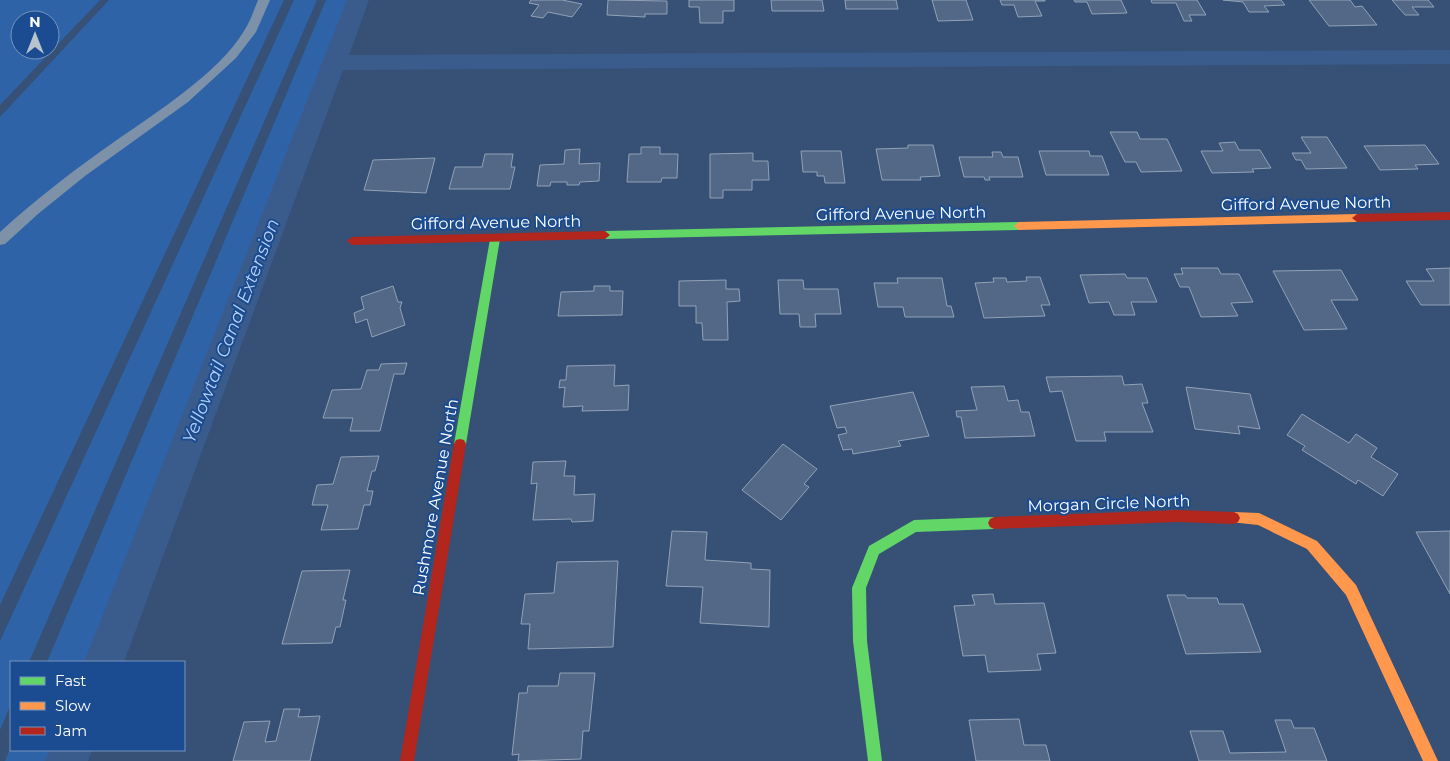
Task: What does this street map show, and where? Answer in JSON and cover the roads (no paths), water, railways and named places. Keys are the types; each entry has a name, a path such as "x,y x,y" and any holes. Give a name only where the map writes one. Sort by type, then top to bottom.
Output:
{"street":[{"name":"Gifford Avenue North","path":"352,242 1450,216"},
{"name":"Rushmore Avenue North","path":"407,761 494,239"},
{"name":"Morgan Circle North","path":"875,761 860,641 859,588 874,550 914,526 1178,516 1259,519 1312,545 1351,590 1431,761"}],"lane":[{"path":"0,240 33,210 80,173 184,99 232,54 250,32 264,0"}],"waterway":[{"name":"Yellowtail Canal Extension","path":"104,661 358,0"},
{"path":"334,63 1450,57"},
{"name":"Yellowtail Canal Extension","path":"66,761 71,751"}]}
